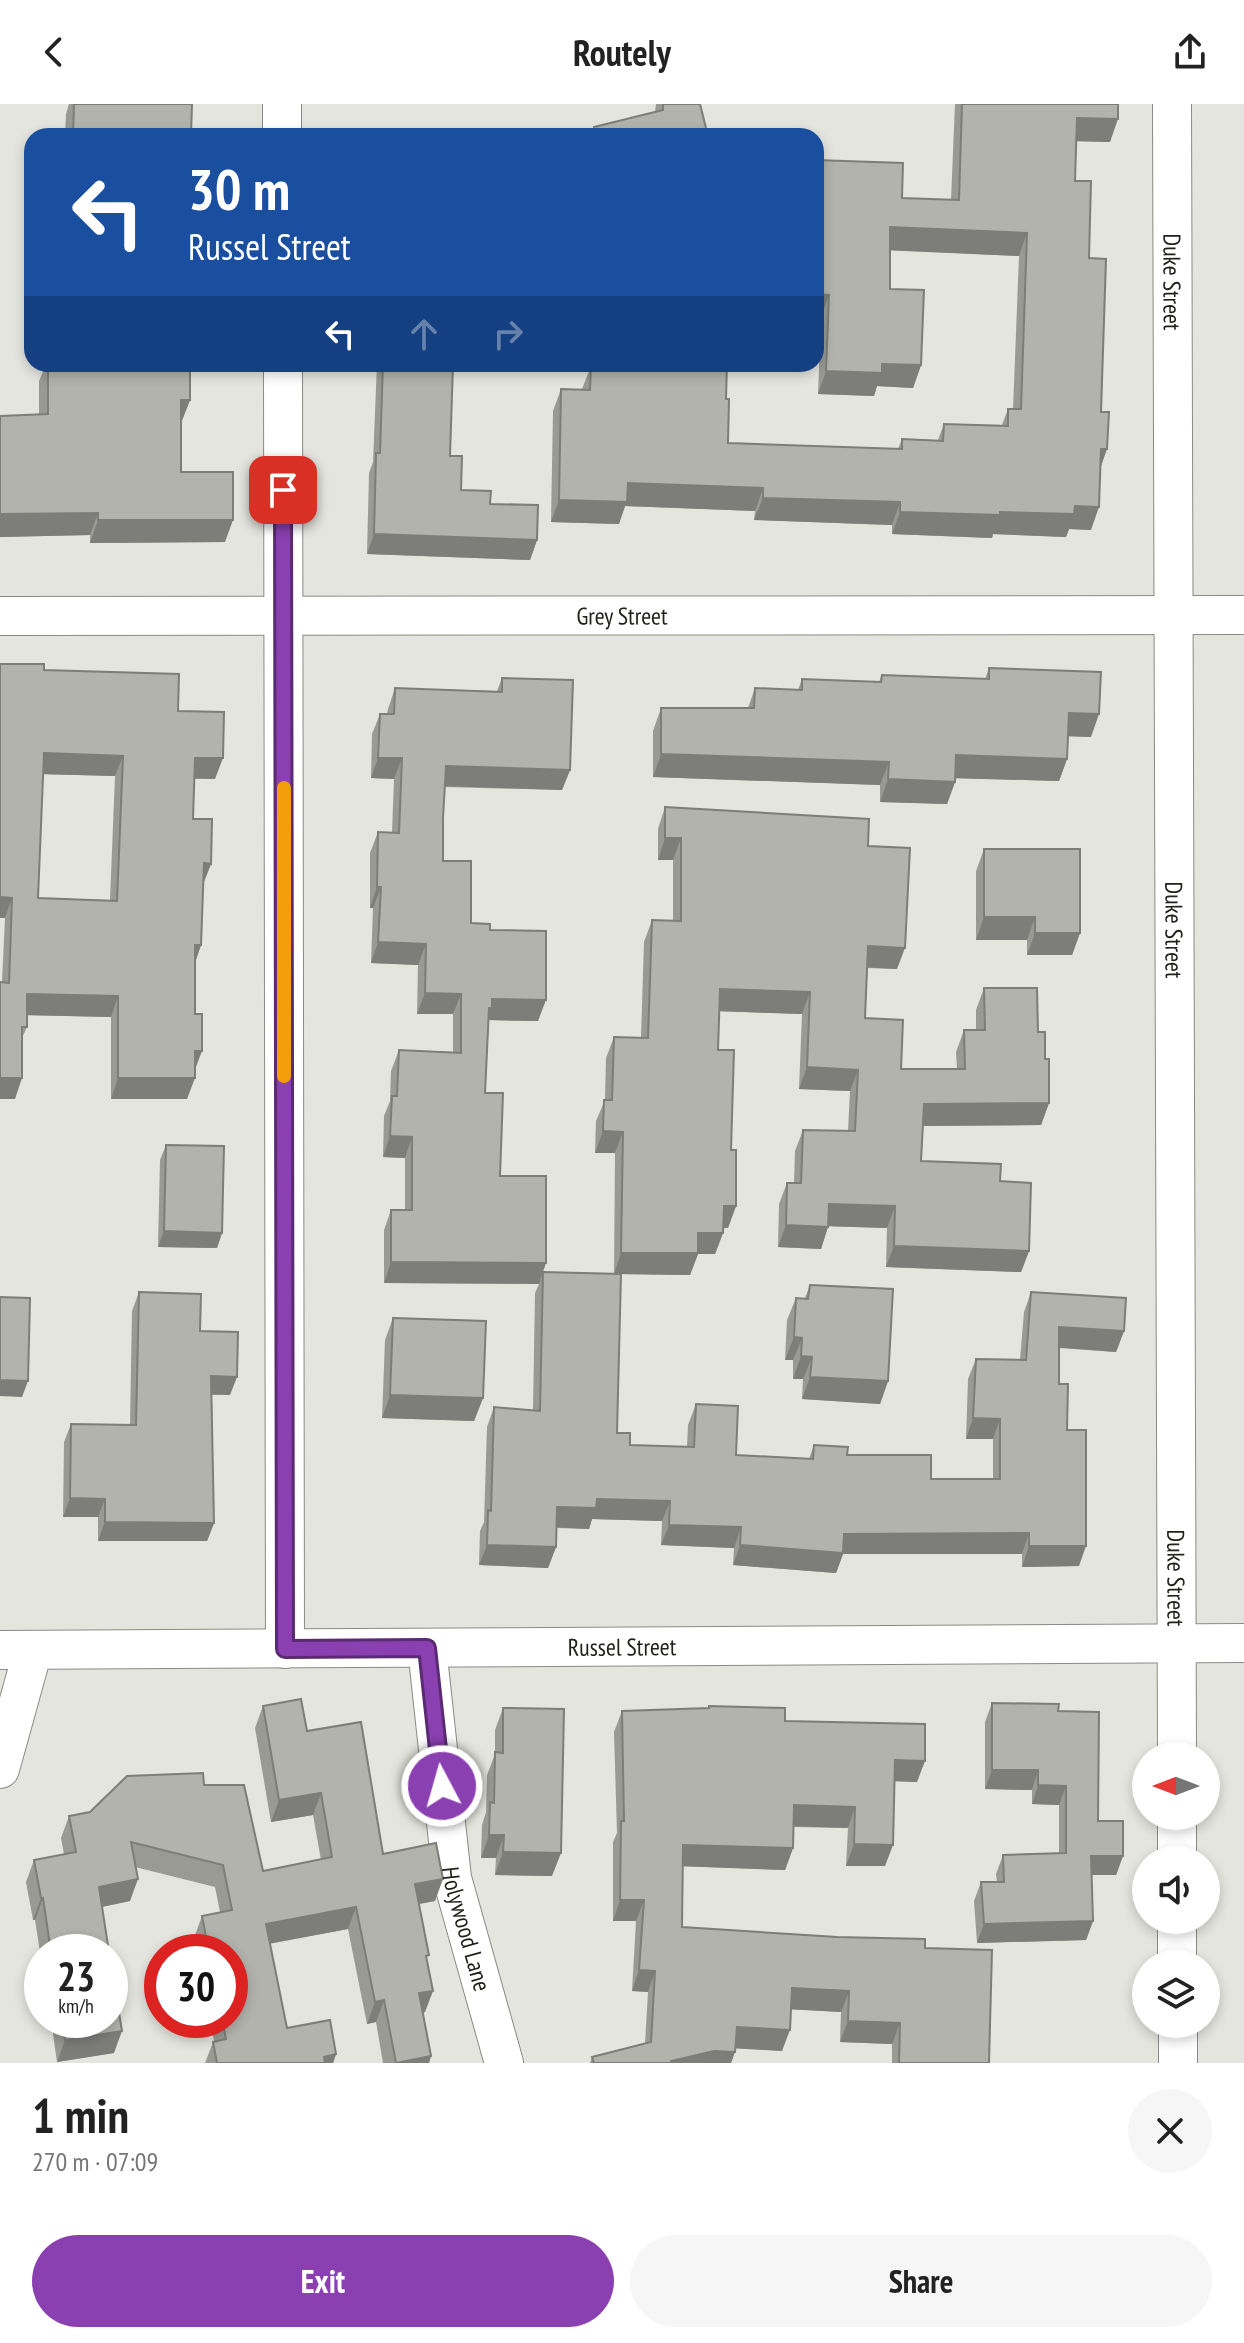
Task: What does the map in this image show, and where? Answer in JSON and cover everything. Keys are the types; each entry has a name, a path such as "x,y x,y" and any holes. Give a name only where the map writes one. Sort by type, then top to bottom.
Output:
{"street":[{"path":"282,104 282,128"},
{"name":"Duke Street","path":"1172,104 1177,1742"},
{"path":"283,372 285,1649"},
{"name":"Grey Street","path":"0,616 1244,615"},
{"name":"Russel Street","path":"16,1650 1244,1643"},
{"name":"Holywood Lane","path":"427,1648 452,1878 504,2063"},
{"path":"0,1769 16,1650"},
{"path":"1178,2038 1178,2063"}],"building":[{"path":"74,104 192,104 191,128 73,128"},
{"path":"663,104 700,104 706,128 594,128 594,127 663,110"},
{"path":"962,104 1118,104 1118,119 1077,118 1075,181 1091,181 1089,258 1106,259 1101,412 1109,412 1107,449 1101,449 1099,507 1075,506 1074,514 900,512 900,502 763,498 763,488 628,483 627,502 559,500 561,389 590,390 591,372 727,372 728,443 902,449 902,439 943,441 944,424 1008,426 1008,409 1021,409 1027,233 890,227 890,289 924,290 921,365 882,364 882,373 826,371 829,295 824,295 824,160 903,163 902,198 959,200"},
{"path":"48,372 190,372 190,400 181,400 181,472 233,472 233,520 98,520 98,513 0,514 0,416 48,414"},
{"path":"383,372 453,372 450,456 462,456 461,490 491,491 490,504 538,505 537,540 374,534 376,453 380,453"},
{"path":"0,664 44,664 44,670 179,674 178,711 224,712 223,758 195,758 193,819 212,819 211,864 204,863 201,945 195,945 195,1014 202,1014 202,1051 195,1051 195,1078 118,1078 118,996 27,994 27,1027 22,1027 22,1078 0,1078 0,982 9,983 12,898 0,897","holes":["44,753 123,756 117,901 38,898"]},
{"path":"989,668 1101,672 1099,714 1069,713 1067,759 956,755 955,782 888,779 889,762 661,754 661,708 754,708 755,688 802,690 802,679 881,682 882,675 989,679"},
{"path":"502,678 573,680 570,770 446,766 443,861 471,861 471,923 490,924 490,930 546,931 546,1000 492,999 485,1093 503,1093 500,1176 546,1176 546,1263 391,1262 391,1210 412,1210 412,1137 390,1136 392,1096 397,1096 399,1050 461,1053 461,994 425,993 426,944 378,942 381,887 377,887 378,832 399,833 402,758 378,758 380,714 394,714 395,688 502,692"},
{"path":"665,807 869,819 868,846 910,848 905,948 868,946 865,1018 903,1020 901,1069 965,1069 964,1030 985,1030 984,988 1037,988 1038,1032 1045,1032 1045,1059 1049,1059 1049,1103 924,1104 921,1161 1001,1164 1000,1181 1031,1183 1029,1251 894,1246 895,1206 829,1204 828,1227 786,1225 787,1183 801,1183 803,1130 855,1131 858,1070 807,1067 810,992 720,989 718,1050 734,1050 731,1150 736,1150 736,1206 724,1206 723,1233 698,1233 698,1253 621,1253 623,1132 603,1131 604,1100 612,1100 614,1037 648,1038 652,920 681,921 681,838 665,838"},
{"path":"984,849 1080,849 1080,933 1035,933 1035,917 984,917"},
{"path":"166,1145 224,1146 222,1233 164,1231"},
{"path":"543,1272 621,1274 617,1433 630,1433 630,1445 694,1447 696,1404 738,1406 736,1455 813,1459 814,1445 848,1447 847,1455 931,1455 931,1479 1000,1479 1000,1419 973,1418 976,1359 1026,1360 1031,1292 1126,1298 1124,1331 1059,1327 1059,1384 1068,1384 1067,1430 1086,1430 1086,1546 1029,1546 1029,1533 844,1534 843,1553 740,1545 741,1527 669,1525 670,1501 597,1499 596,1508 557,1507 556,1547 487,1545 494,1407 540,1411"},
{"path":"810,1285 893,1289 888,1381 810,1377 812,1357 801,1356 802,1338 794,1337 796,1298 808,1299"},
{"path":"139,1292 201,1294 200,1331 238,1332 237,1377 211,1376 214,1523 105,1522 105,1499 70,1498 71,1424 136,1425"},
{"path":"0,1297 30,1298 28,1381 0,1380"},
{"path":"393,1318 486,1321 483,1398 390,1395"},
{"path":"301,1699 307,1731 361,1722 383,1854 436,1843 443,1879 415,1884 433,1991 419,1993 431,2056 396,2063 384,2000 375,2002 356,1907 266,1924 287,2028 330,2020 336,2054 324,2057 325,2063 217,2063 213,2042 226,2038 248,2038 248,1934 206,1934 202,1916 232,1910 223,1865 131,1842 138,1879 99,1887 106,1934 48,1934 34,1860 76,1852 69,1816 90,1812 127,1776 203,1773 204,1785 244,1785 263,1871 332,1857 321,1793 279,1800 263,1706"},
{"path":"992,1703 1059,1704 1058,1711 1099,1712 1098,1821 1123,1821 1123,1856 1091,1856 1093,1921 984,1924 981,1882 1004,1882 1003,1855 1066,1853 1066,1786 1038,1785 1038,1770 992,1770"},
{"path":"709,1706 785,1708 785,1721 925,1724 925,1761 895,1760 893,1845 854,1844 855,1807 794,1805 793,1848 683,1845 682,1927 925,1939 925,1948 992,1950 989,2063 899,2063 900,2023 848,2021 849,1991 792,1988 790,2030 737,2027 735,2052 714,2051 671,2063 594,2063 592,2057 651,2042 655,1971 639,1970 644,1900 620,1900 621,1821 624,1821 622,1711"},
{"path":"503,1708 564,1709 561,1853 503,1852 504,1835 489,1835 490,1802 494,1803 495,1752 503,1753"}],"slow traffic":[{"path":"284,788 284,1076"}],"route":[{"path":"283,490 285,1649 427,1648 442,1786"}]}
